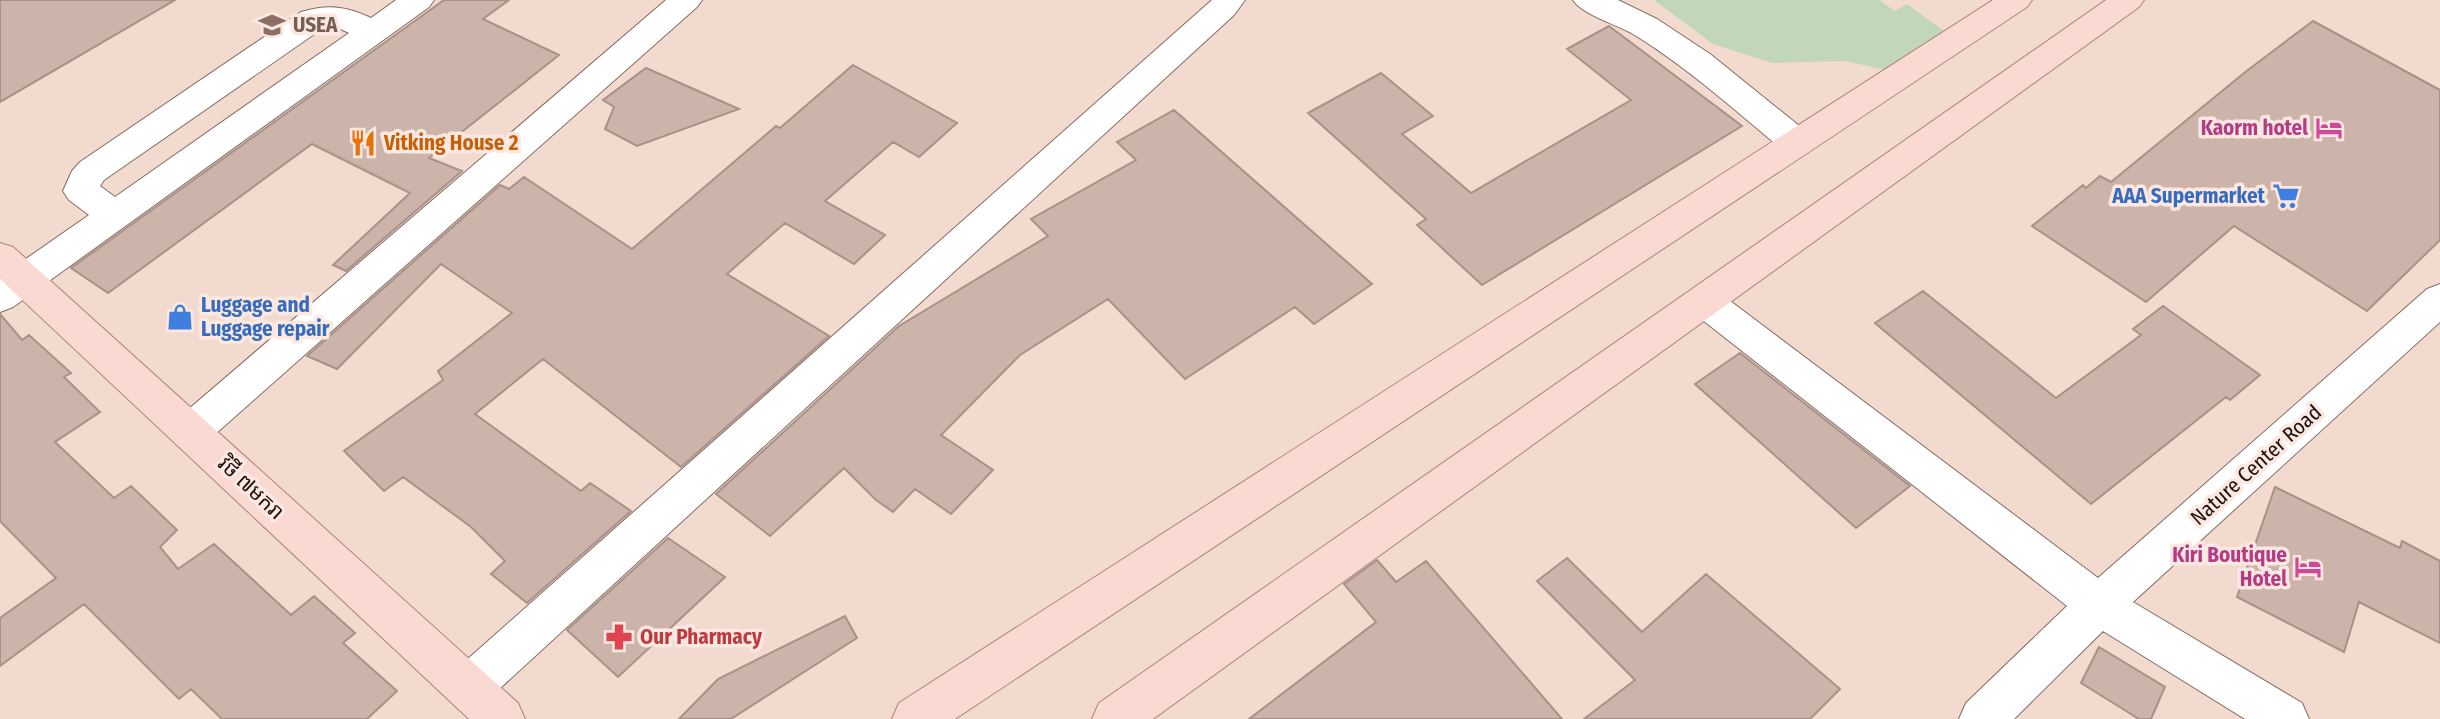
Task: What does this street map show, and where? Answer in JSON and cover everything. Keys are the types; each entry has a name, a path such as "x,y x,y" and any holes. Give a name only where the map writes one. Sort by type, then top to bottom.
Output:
{"main road":[{"path":"915,719 2015,0"},
{"path":"1115,719 2128,0"},
{"name":"វិថី ៧មករា","path":"9,279 190,432 502,719"}],"street":[{"path":"9,279 116,217 418,0"},
{"path":"190,432 686,0"},
{"path":"469,687 1229,0"},
{"path":"1589,0 1619,11 1671,43 1797,142"},
{"path":"116,217 81,191 84,180 92,171 312,20 325,14 336,15 374,32"},
{"name":"Nature Center Road","path":"1982,719 2099,605 2440,299"},
{"path":"1704,301 2099,605 2286,719"}],"green space":[{"path":"1654,0 1879,0 1895,11 1907,4 1948,34 1895,72 1845,61 1772,63 1713,44"}],"building":[{"path":"0,0 175,0 0,102"},
{"path":"444,0 509,0 483,19 559,55 429,158 462,171 346,271 333,265 410,193 312,144 108,293 71,268"},
{"path":"2313,21 2440,90 2440,240 2367,311 2234,226 2146,302 2032,226 2083,185 2086,188 2100,176 2111,182 2244,73"},
{"path":"1609,26 1742,126 1482,285 1417,225 1426,219 1308,113 1381,73 1433,116 1402,134 1471,193 1631,100 1567,49"},
{"path":"853,65 957,123 919,157 893,142 825,201 885,235 854,264 785,223 727,274 829,336 681,467 543,359 475,414 581,491 590,483 631,511 527,603 491,574 505,561 471,527 403,477 384,491 344,451 443,380 438,371 512,313 441,264 337,369 307,356 500,185 509,189 524,177 632,249 776,126 780,128"},
{"path":"646,68 739,109 637,146 605,129 614,107 603,100"},
{"path":"1174,110 1372,284 1314,324 1295,307 1185,379 1108,299 1020,355 941,435 993,470 951,514 915,489 893,512 876,500 844,468 770,536 716,494 899,326 1048,236 1031,219 1136,160 1117,142"},
{"path":"1923,291 2056,398 2141,335 2133,329 2163,306 2260,375 2230,400 2226,397 2091,504 1875,323"},
{"path":"0,314 22,340 29,335 71,373 64,377 100,412 55,442 114,498 131,486 177,530 160,547 178,569 214,544 291,615 314,596 355,633 343,643 397,691 367,719 222,719 191,689 179,699 84,604 0,666 0,618 56,578 0,521"},
{"path":"1740,353 1910,486 1856,528 1695,384"},
{"name":"Kiri Boutique Hotel","path":"2275,487 2400,548 2402,541 2440,561 2440,643 2359,602 2344,652 2237,597"},
{"path":"668,538 725,577 618,677 567,630"},
{"path":"1567,558 1642,632 1706,574 1840,689 1810,719 1584,719 1635,680 1537,581"},
{"path":"1377,560 1396,582 1426,561 1562,719 1249,719 1376,622 1344,584"},
{"path":"845,616 857,638 731,719 679,719 718,679"},
{"path":"2099,647 2165,687 2151,719 2139,719 2081,683"}],"place":[{"name":"USEA","path":"272,25"},
{"name":"Kaorm hotel","path":"2329,128"},
{"name":"Vitking House 2","path":"363,143"},
{"name":"AAA Supermarket","path":"2286,196"},
{"name":"Luggage and Luggage repair","path":"180,317"},
{"name":"Kiri Boutique Hotel","path":"2308,567"},
{"name":"Our Pharmacy","path":"619,637"}]}
